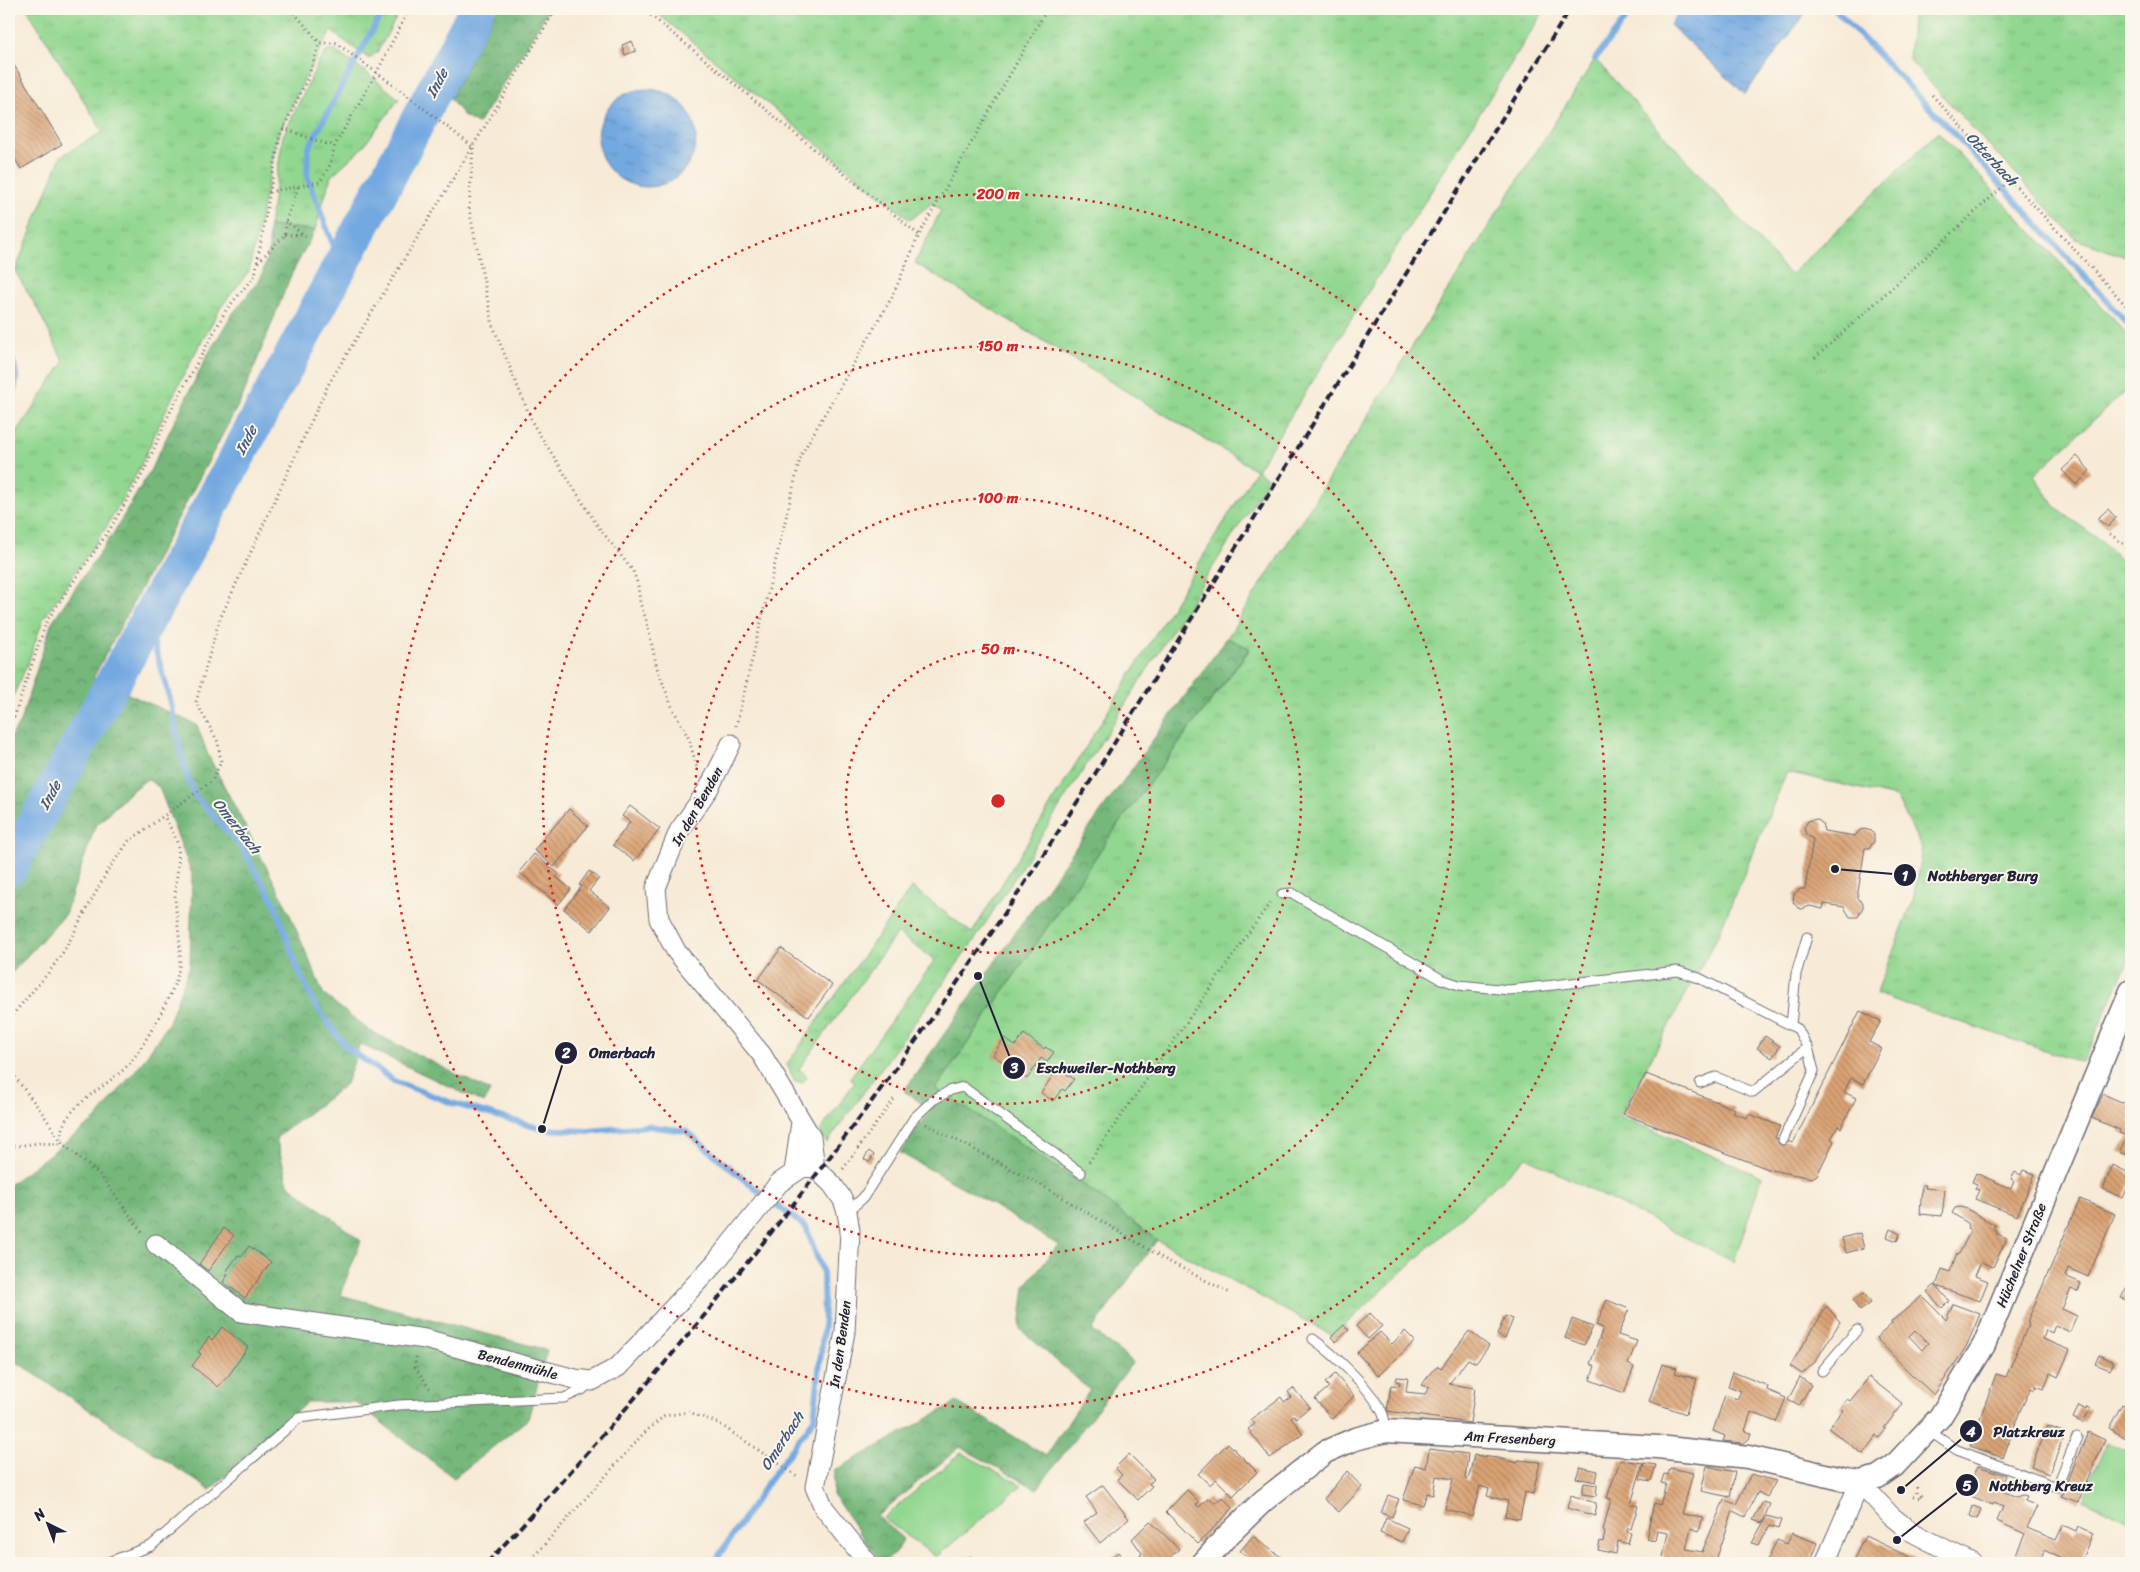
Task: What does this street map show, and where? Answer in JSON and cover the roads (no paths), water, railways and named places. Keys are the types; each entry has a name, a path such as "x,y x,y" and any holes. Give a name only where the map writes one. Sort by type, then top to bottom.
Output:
{"street":[{"name":"In den Benden","path":"731,744 709,788 679,831 656,888 659,919 676,951 762,1055 811,1137 815,1168 832,1184 843,1200 848,1212 850,1231 844,1332 815,1487 824,1508 868,1563"},
{"name":"Hüchelner Straße","path":"1860,1482 1878,1477 1894,1466 1929,1431 1940,1417 1984,1345 2131,991"},
{"path":"786,1177 802,1122"},
{"path":"592,1381 618,1367 715,1263 786,1177 803,1167 815,1168"},
{"name":"Bendenmühle","path":"156,1244 242,1312 425,1339 575,1379 592,1381"},
{"name":"Am Fresenberg","path":"1203,1563 1224,1538 1263,1501 1325,1452 1355,1439 1386,1431 1685,1450 1748,1457 1829,1477 1860,1482"},
{"path":"1825,1563 1860,1482 1891,1516 1910,1531 1972,1563"}],"lane":[{"path":"1282,894 1292,894 1441,979 1459,985 1510,990 1678,971 1699,978 1798,1029 1808,1047 1814,1070 1783,1140"},
{"path":"1791,1025 1796,974 1807,937"},
{"path":"1700,1083 1716,1077 1753,1092 1808,1047"},
{"path":"848,1212 863,1198 914,1118 933,1100 951,1090 963,1087 1082,1173"},
{"path":"1822,1372 1857,1330"},
{"path":"1313,1339 1329,1350 1375,1400 1384,1413 1386,1431"},
{"path":"106,1563 151,1546 299,1418 365,1411 398,1405 564,1398 582,1390 592,1381"},
{"path":"1929,1431 1957,1450 2057,1488 2077,1437"}],"water":[{"path":"1680,9 1808,10 1745,94 1670,25"},
{"path":"647,89 666,93 682,103 692,119 696,138 692,157 682,173 666,183 647,187 628,183 612,173 602,157 598,138 602,119 612,103 628,93"},
{"path":"9,351 17,366 18,382 15,398 9,413"}],"waterway":[{"path":"341,266 307,176 308,149 384,9"},
{"name":"Inde","path":"9,869 246,440 477,9"},
{"path":"1595,59 1633,9"},
{"name":"Otterbach","path":"1835,9 1962,142 2131,327"},
{"name":"Omerbach","path":"148,623 170,699 182,760 193,793 241,847 275,904 298,969 315,1005 345,1046 394,1081 452,1103 542,1129 588,1131 647,1126 686,1131 753,1187 806,1227 823,1273 824,1325 814,1419 768,1482 714,1563"}],"railway":[{"path":"487,1563 615,1421 737,1275 797,1200 911,1048 966,970 1095,774 1570,9"}],"place":[{"name":"Nothberger Burg","path":"1835,869"},
{"name":"Eschweiler-Nothberg","path":"978,976"},
{"name":"Omerbach","path":"542,1129"},
{"name":"Platzkreuz","path":"1901,1490"},
{"name":"Nothberg Kreuz","path":"1897,1540"}]}
